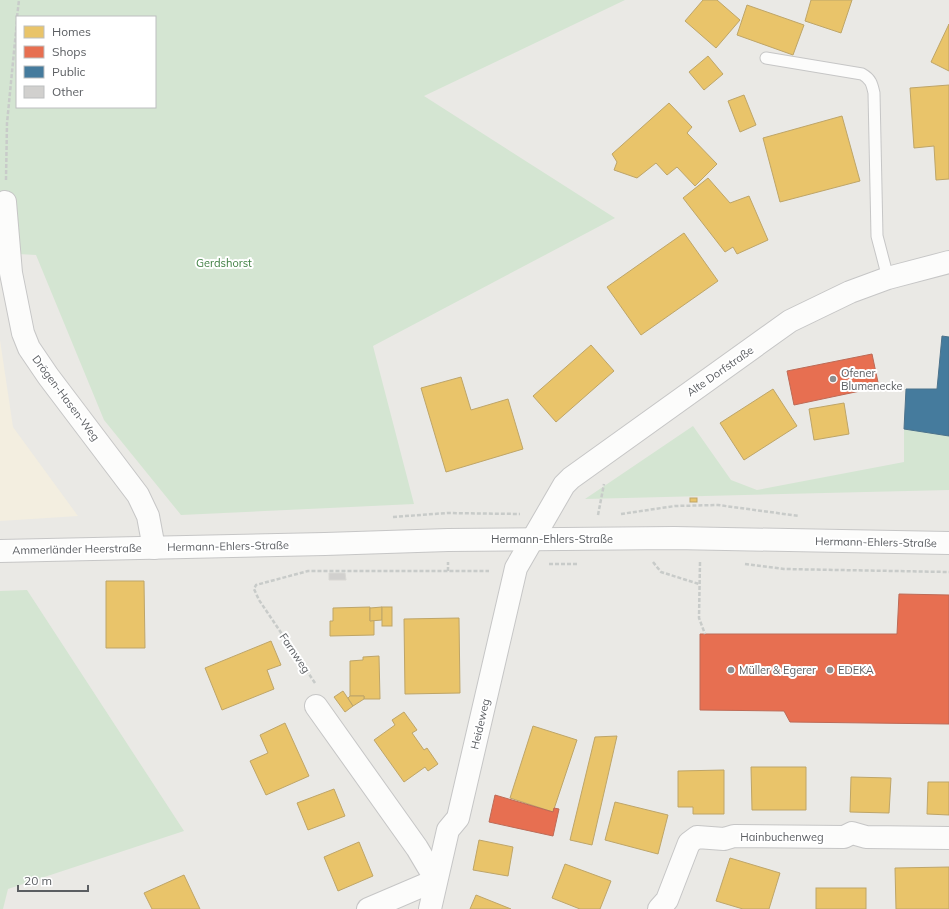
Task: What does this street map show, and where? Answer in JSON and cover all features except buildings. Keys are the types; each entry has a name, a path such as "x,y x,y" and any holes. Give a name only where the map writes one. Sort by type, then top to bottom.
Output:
{"street":[{"name":"Drögen-Hasen-Weg","path":"5,202 11,273 23,333 29,348 48,376 138,494 148,516 154,548"},
{"name":"Alte Dorfstraße","path":"532,539 548,515 559,493 571,478 790,321 850,292 888,278 949,262"},
{"name":"Hermann-Ehlers-Straße","path":"154,548 448,540 674,538 949,543"},
{"name":"Heideweg","path":"430,909 448,830 458,818 516,568 532,539"},
{"name":"Ammerländer Heerstraße","path":"0,551 154,548"},
{"path":"316,706 417,848 436,880 368,909"},
{"name":"Hainbuchenweg","path":"659,909 667,900 689,843 697,837 724,839 734,836 844,837 852,834 866,837 949,838"}],"lane":[{"path":"766,58 862,74 868,77 872,84 874,93 877,236 888,278"}],"path":[{"path":"17,16 19,0"},
{"path":"5,202 7,123 16,31"},
{"path":"617,514 675,506 718,505 801,516"},
{"path":"447,513 548,515"},
{"path":"591,515 604,515"},
{"path":"692,561 707,562"},
{"path":"700,561 699,618 705,634"},
{"path":"647,562 661,562"},
{"path":"653,562 661,572 700,584"},
{"path":"739,563 784,569 949,572"},
{"path":"549,564 582,564"},
{"name":"Farnweg","path":"316,706 322,696 320,691 258,600 254,589 256,585 308,571 489,570"}],"shaded area":[{"path":"0,340 13,427 78,516 0,521"}],"green space":[{"name":"Gerdshorst","path":"0,0 625,0 424,96 615,218 373,346 414,504 181,515 104,420 36,255 0,253"},
{"path":"693,426 731,480 757,490 904,462 904,429 949,435 949,490 585,499"},
{"path":"27,590 184,831 8,889 3,909 0,909 0,591"}],"place":[{"name":"Ofener Blumenecke","path":"833,379"},
{"name":"Müller & Egerer","path":"731,670"},
{"name":"EDEKA","path":"830,670"}]}
